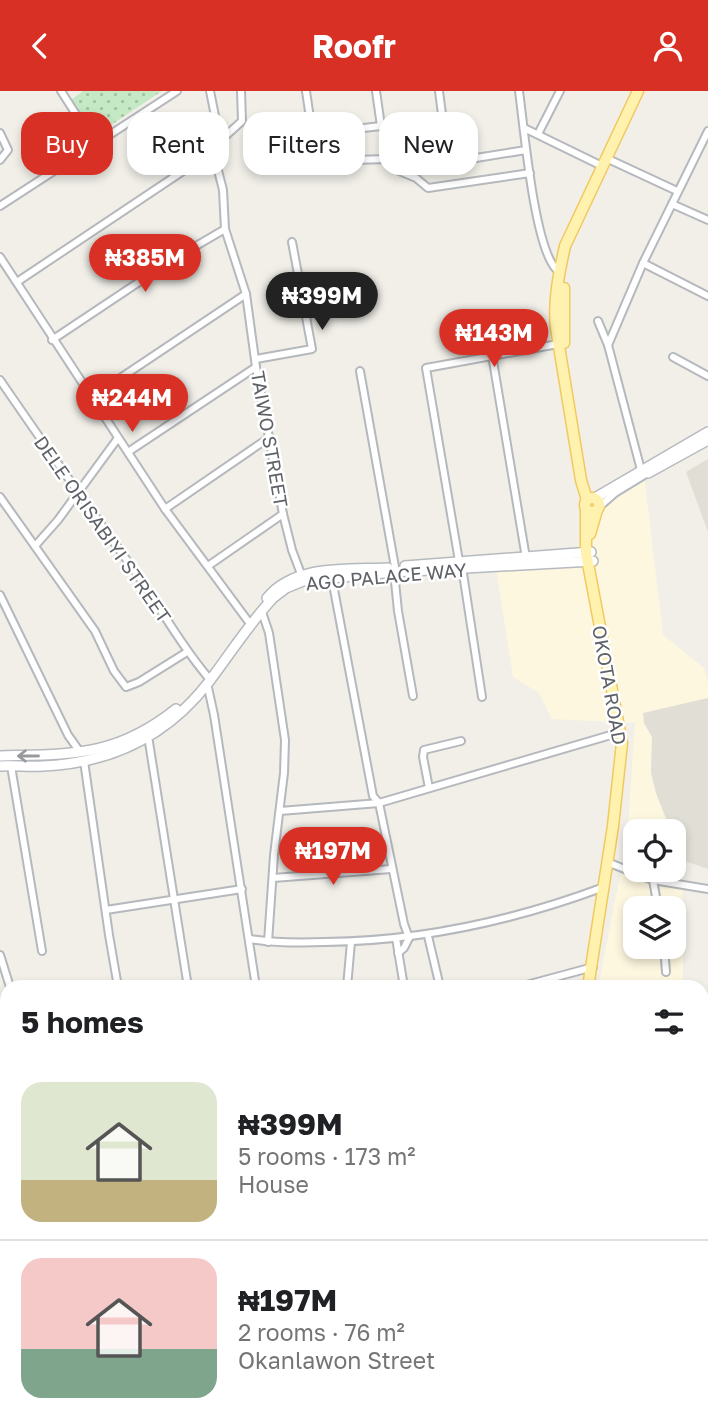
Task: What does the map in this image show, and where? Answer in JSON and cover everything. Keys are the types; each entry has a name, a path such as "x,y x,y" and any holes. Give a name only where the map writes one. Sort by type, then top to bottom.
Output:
{"main road":[{"name":"OKOTA ROAD","path":"593,504 581,480 558,344 555,313 560,267 565,246 638,91"},
{"name":"OKOTA ROAD","path":"575,226 566,261 562,307 564,345 583,470 593,504 589,557 621,732 621,765 591,980"},
{"path":"593,504 708,432"},
{"path":"644,472 708,440"},
{"name":"OKOTA ROAD","path":"589,557 625,739 624,773 612,864 593,967"},
{"name":"AGO PALACE WAY","path":"1,752 82,757 149,728 182,704 207,680 248,621 279,585 301,574 526,558 589,557"},
{"name":"AGO PALACE WAY","path":"461,563 515,567 589,557"},
{"name":"AGO PALACE WAY","path":"0,766 45,766 82,757 118,753 148,736 188,705 273,598 303,581 394,569"}],"street":[{"path":"61,91 75,112"},
{"path":"113,132 177,91"},
{"path":"210,91 214,112"},
{"path":"229,133 242,121 241,91"},
{"path":"306,91 309,112"},
{"path":"376,91 380,112"},
{"path":"439,91 441,112"},
{"path":"519,91 530,173 548,256 555,269 560,267"},
{"path":"538,134 560,91"},
{"path":"524,128 677,191"},
{"path":"0,133 8,150 0,160"},
{"path":"608,345 643,263 708,133"},
{"path":"478,157 526,150"},
{"path":"365,159 386,158 399,171 416,178 428,188 530,173"},
{"path":"0,206 47,175"},
{"path":"17,282 177,175"},
{"name":"TAIWO STREET","path":"219,175 223,190 225,229 246,294 256,367 271,437 283,515 301,574"},
{"path":"672,204 708,220"},
{"path":"52,340 172,260 225,229"},
{"path":"256,359 312,349 292,242"},
{"path":"0,257 52,340 166,509 248,621"},
{"path":"643,263 708,296"},
{"path":"92,397 246,294"},
{"path":"598,321 608,345 644,472"},
{"path":"481,697 461,563 426,368 558,344"},
{"path":"492,355 526,558"},
{"path":"674,357 708,376"},
{"path":"128,452 256,367"},
{"path":"360,372 413,696"},
{"name":"DELE ORISABIYI STREET","path":"0,380 207,680"},
{"path":"166,509 271,437"},
{"path":"35,546 44,538 118,438"},
{"path":"0,497 95,631 114,671 126,687 139,682 187,652"},
{"path":"208,566 283,515"},
{"path":"332,579 373,796 379,803 391,869 410,938"},
{"path":"0,595 68,735 82,757 117,980"},
{"path":"262,612 269,633 285,740 268,942"},
{"path":"207,680 255,980"},
{"path":"280,811 379,803 621,732"},
{"path":"148,736 187,980"},
{"path":"429,788 422,757 424,750 461,741"},
{"path":"11,766 42,951"},
{"path":"612,864 623,868"},
{"path":"272,878 391,869"},
{"path":"665,882 708,889"},
{"path":"250,939 268,942 351,942 428,936 553,906 604,887"},
{"path":"106,910 242,889"},
{"path":"403,980 396,938 404,924"},
{"path":"428,936 438,980"},
{"path":"398,953 404,949 410,938"},
{"path":"347,980 351,942"},
{"path":"0,955 7,980"},
{"path":"665,959 666,972"},
{"path":"545,980 593,967"}],"shaded area":[{"path":"708,459 708,532 686,472"},
{"path":"644,474 663,635 704,668 708,683 708,698 644,713 644,723 652,737 651,773 666,819 628,819 635,723 552,719 539,693 513,677 495,561 578,547 596,510"},
{"path":"708,698 708,869 686,861 686,819 666,819 651,773 652,737 644,723 643,713"},
{"path":"623,861 623,882 682,882 682,896 623,896 623,959 683,959 682,980 599,980"}],"green space":[{"path":"83,91 162,91 113,124 113,112 80,112 71,100"}]}
